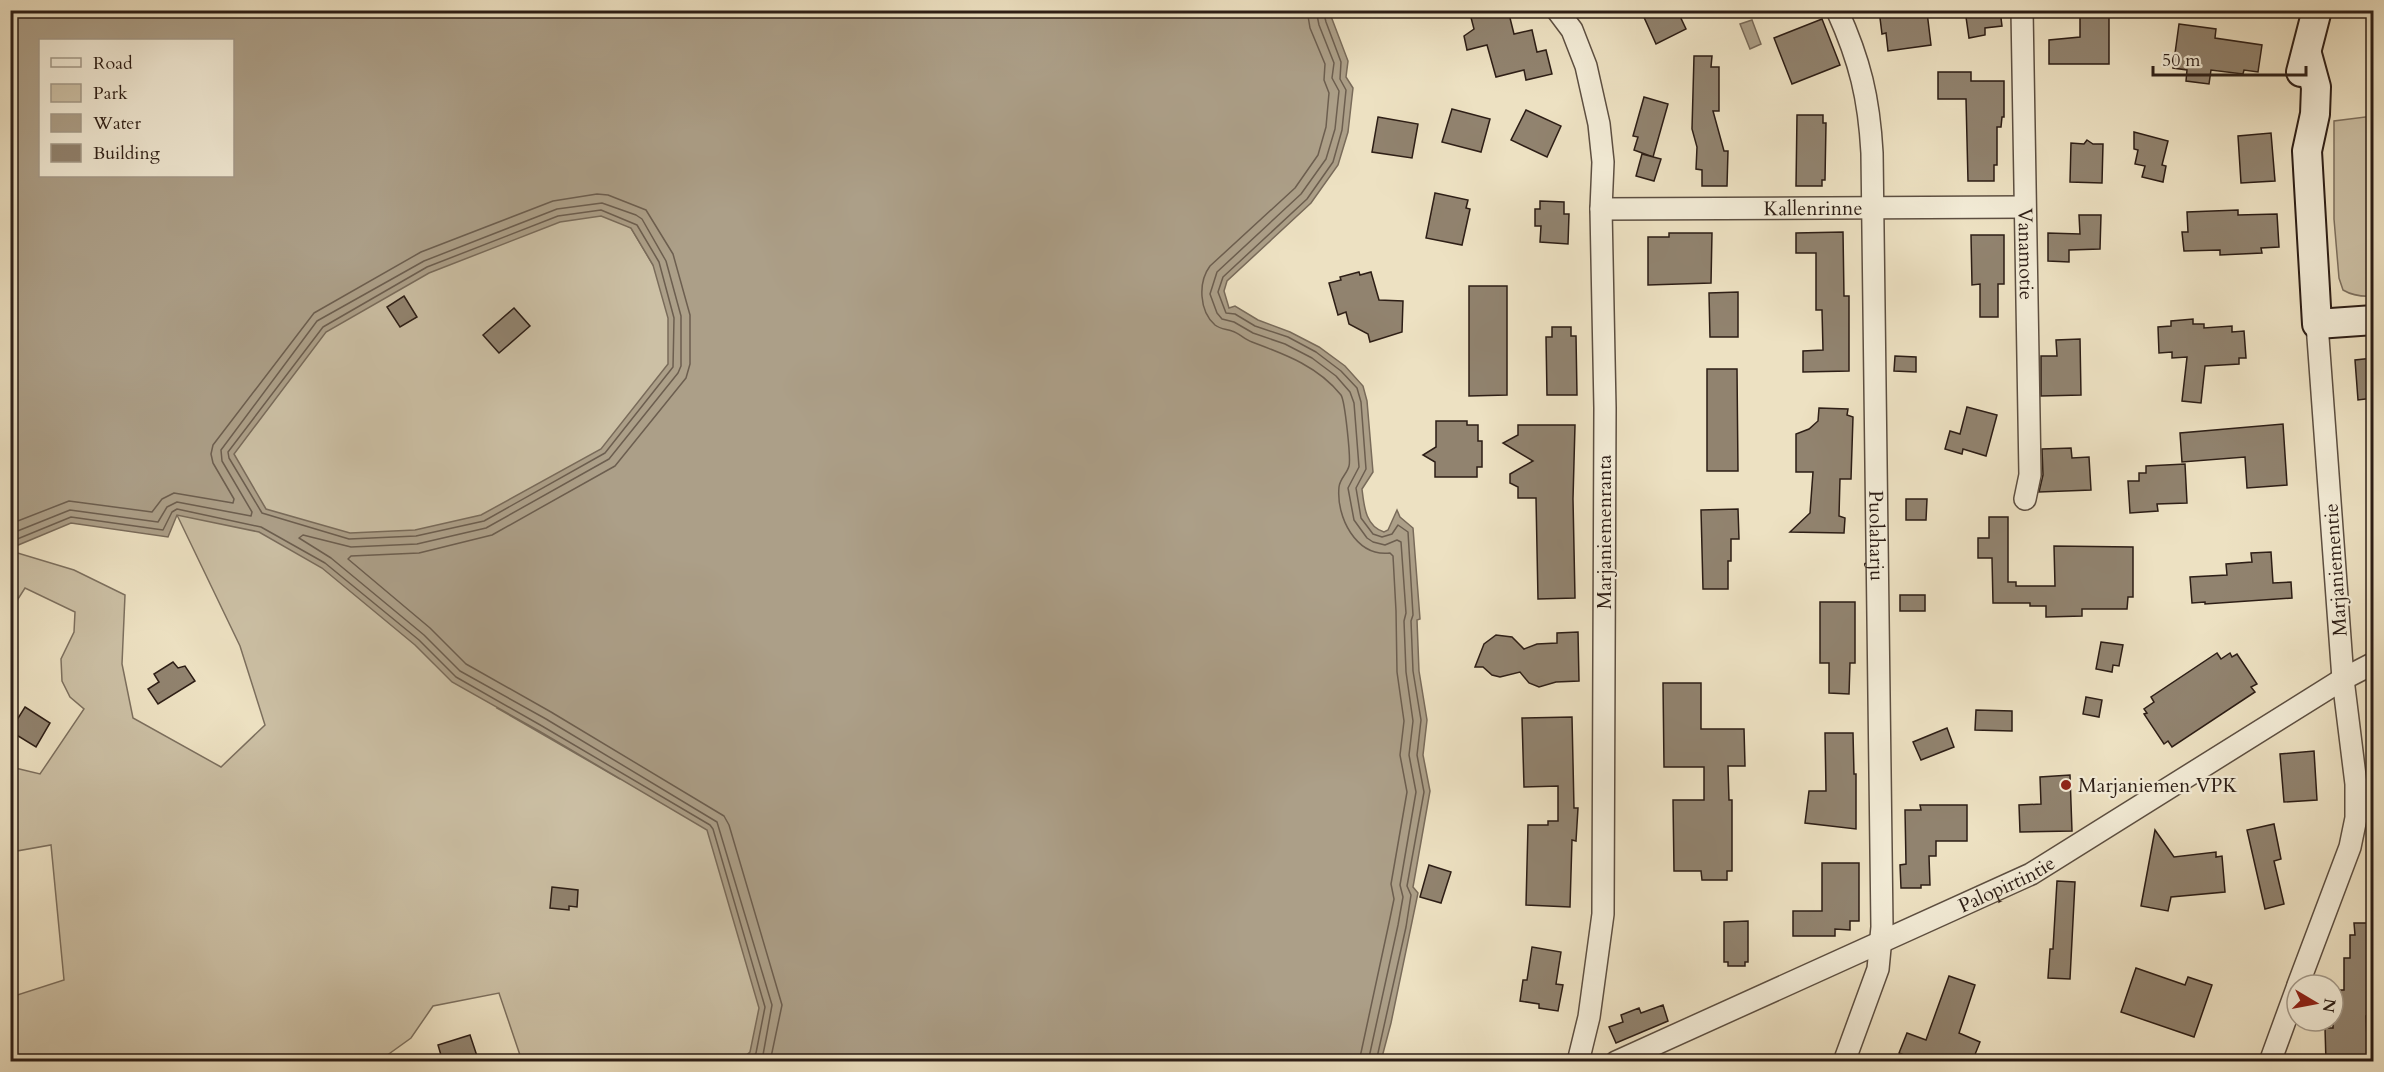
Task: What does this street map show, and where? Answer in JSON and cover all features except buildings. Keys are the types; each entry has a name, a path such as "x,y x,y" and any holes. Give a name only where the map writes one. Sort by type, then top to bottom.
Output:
{"street":[{"name":"Marjaniemenranta","path":"1557,10 1572,30 1586,66 1593,95 1603,162 1601,209 1605,408 1603,914 1589,1017 1578,1062"},
{"name":"Puolaharju","path":"1837,10 1851,41 1865,86 1871,144 1882,942 1878,969 1844,1062"},
{"name":"Vanamotie","path":"2022,10 2030,475 2025,499"},
{"name":"Marjaniementie","path":"2303,973 2350,847 2365,788 2343,679 2308,146 2297,112 2298,88 2317,10"},
{"name":"Kallenrinne","path":"1601,209 2024,207"},
{"path":"2318,324 2373,320"},
{"name":"Palopirtintie","path":"1616,1062 2031,874 2343,679 2373,663"},
{"name":"Marjaniementie","path":"2270,1062 2285,1022"}],"green space":[{"path":"236,11 631,228 653,265 687,288 787,798 756,1061 522,1061 499,993 433,1006 411,1038 379,1061 11,1061 11,997 64,980 51,845 11,852 11,767 40,774 84,709 70,697 62,681 61,659 74,632 75,612 25,588 11,610 11,551 74,570 125,595 122,664 133,718 221,767 265,725 240,646 177,515 10,459 253,313 234,66 234,39 232,39","holes":["498,707 620,779 497,708"]},
{"path":"2373,116 2374,296 2362,296 2343,290 2339,278 2334,219 2334,121"}],"water":[{"path":"11,10 1329,11 1348,61 1346,77 1353,88 1348,132 1338,165 1311,203 1227,281 1224,291 1229,308 1235,306 1258,320 1290,332 1319,347 1345,366 1363,386 1367,401 1373,472 1362,489 1369,520 1384,532 1388,530 1397,510 1400,517 1413,528 1420,619 1417,620 1419,671 1427,720 1423,755 1430,791 1413,887 1418,893 1381,1061 739,1061 750,1052 759,1008 707,830 452,682 415,645 322,568 259,532 177,515 168,537 71,523 11,548","holes":["601,216 631,228 653,265 668,318 668,364 601,449 481,515 415,530 350,533 266,509 234,454 326,332 429,273 560,222"]},
{"path":"1752,20 1761,44 1750,49 1740,24"}],"place":[{"name":"Marjaniemen VPK","path":"2066,785"}]}
